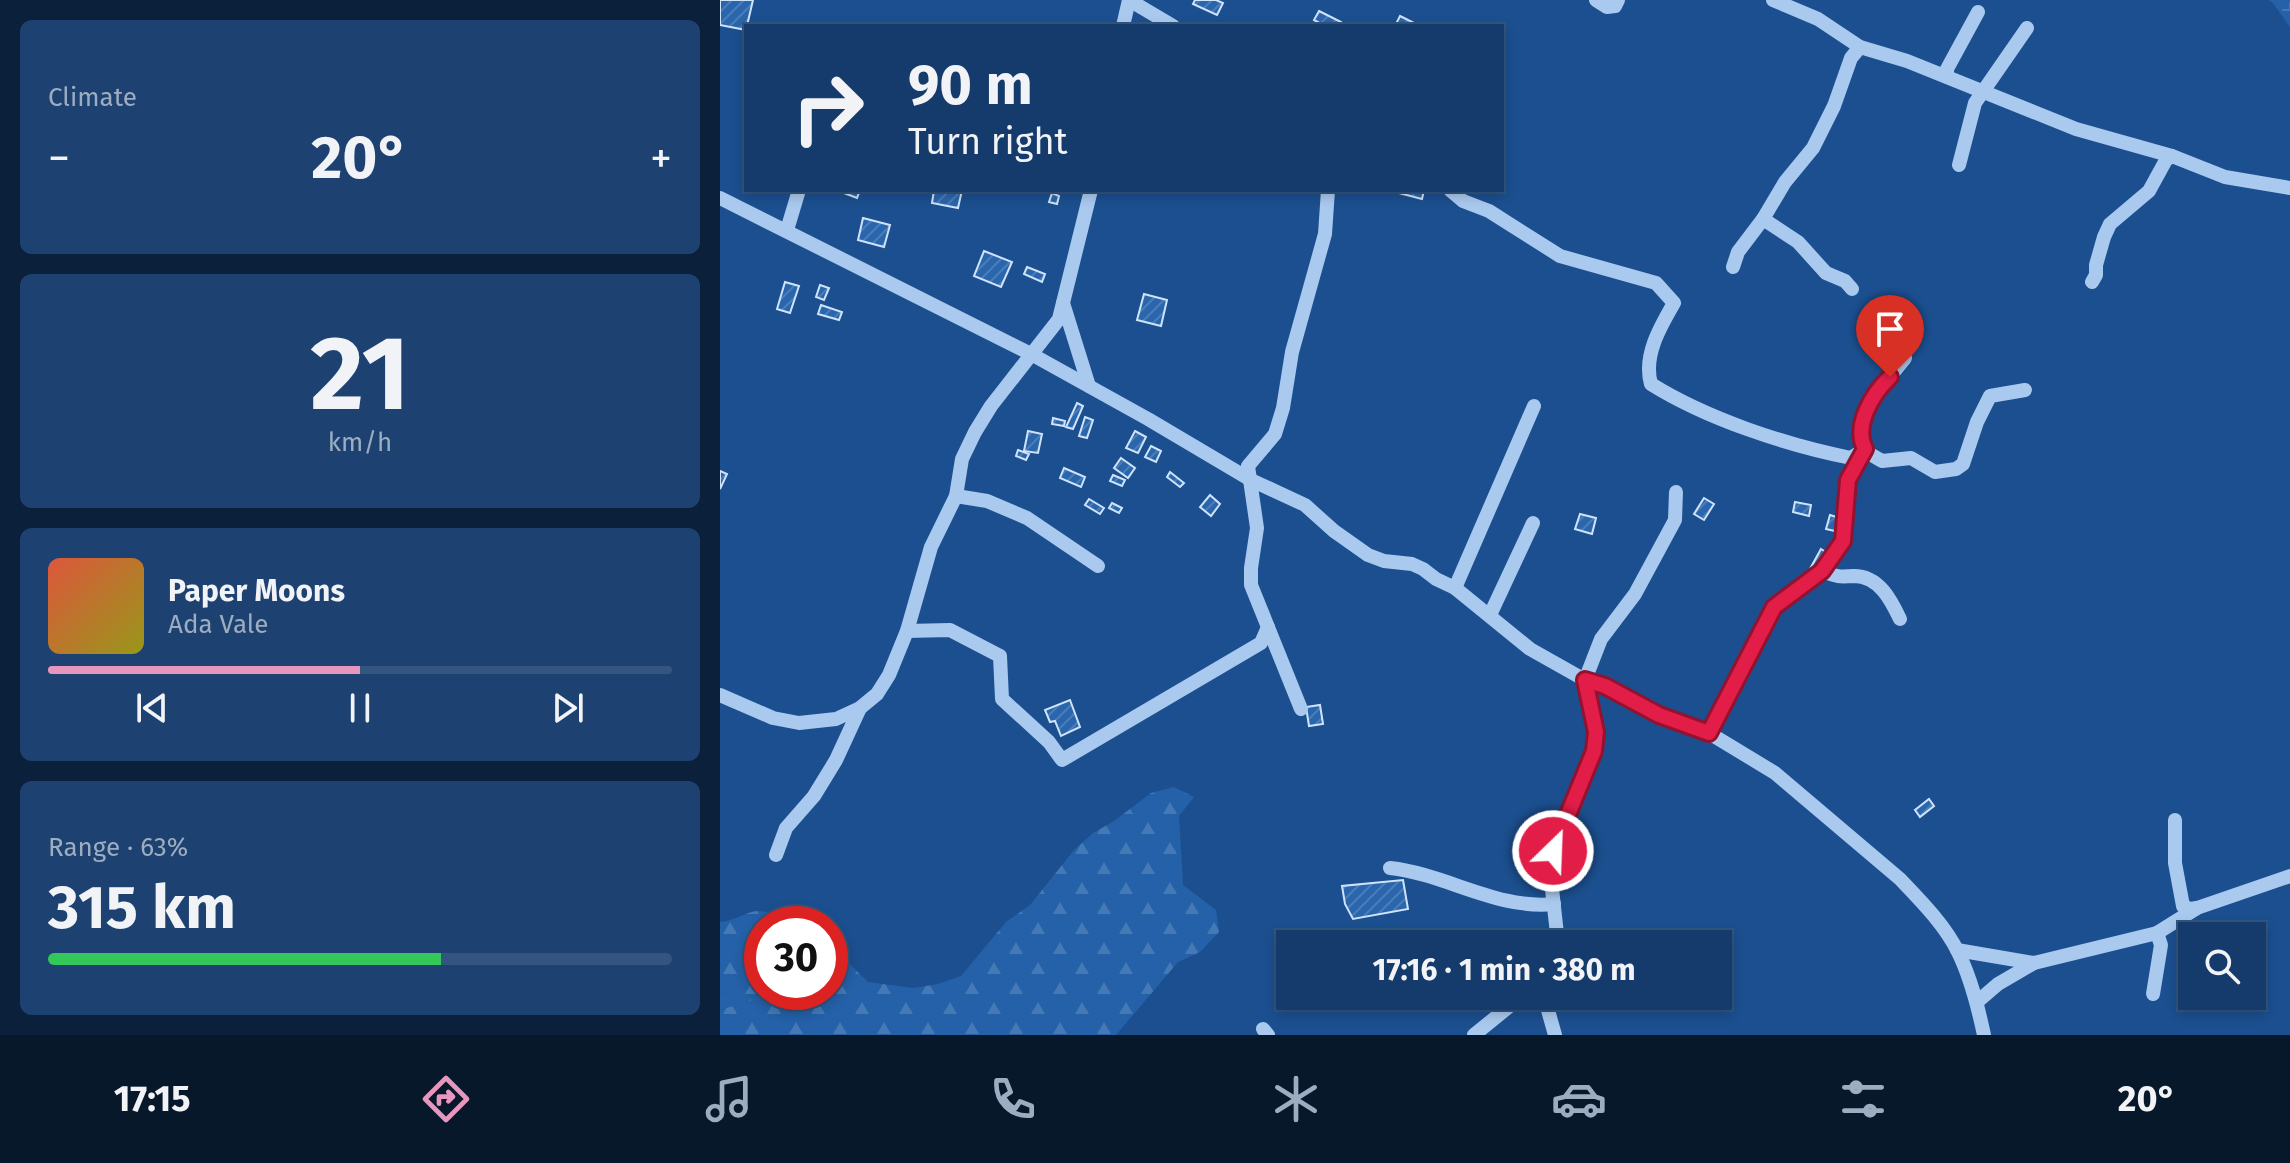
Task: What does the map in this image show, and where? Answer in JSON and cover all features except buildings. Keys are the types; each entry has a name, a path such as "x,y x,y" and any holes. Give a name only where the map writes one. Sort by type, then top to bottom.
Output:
{"street":[{"path":"1123,24 1129,0 1170,24"},
{"path":"1596,0 1607,7 1615,6 1618,0"},
{"path":"1773,0 1818,19 1860,47 1947,76 2076,129 2172,156 2225,177 2290,188"},
{"path":"1947,76 1947,69 1978,12"},
{"path":"1959,165 1975,103 2027,28"},
{"path":"1733,267 1738,252 1785,182 1813,148 1834,106 1851,58 1860,47"},
{"path":"2092,282 2110,224 2149,191 2166,160 2172,156"},
{"path":"787,230 798,192"},
{"path":"720,695 773,718 799,723 836,719 860,708 877,694 889,675 907,631 931,547 956,496 962,459 975,432 1059,319 1091,192"},
{"path":"1301,709 1251,585 1257,528 1248,466 1275,434 1283,408 1292,352 1325,234 1328,192"},
{"path":"1452,192 1560,256 1656,283 1674,303 1659,328 1647,370 1651,384 1727,420 1815,451 1851,458 1865,449"},
{"path":"720,198 1031,354 1251,480 1305,505 1368,555 1423,569 1455,588 1530,649 1585,680 1605,686 1659,715 1709,733 1775,773 1900,879 1918,898 1957,950 1977,1002 1984,1035"},
{"path":"1763,219 1798,242 1826,273 1845,281 1852,289"},
{"path":"1063,303 1089,386"},
{"path":"1905,358 1870,401 1861,435 1865,449 1882,461 1911,458 1935,472 1956,469 1963,464 1981,412 1990,396 2025,390"},
{"path":"1455,588 1534,406"},
{"path":"1709,733 1774,607 1822,571 1843,541 1848,480 1865,449"},
{"path":"1557,930 1551,880 1553,851 1574,804 1595,742 1596,732 1585,680 1601,639 1635,594 1675,520 1676,492"},
{"path":"956,496 987,501 1027,518 1098,566"},
{"path":"1490,615 1533,523"},
{"path":"1822,571 1842,579 1856,576 1883,588 1900,619"},
{"path":"907,631 950,630 1000,656 1002,699 1049,742 1062,760 1261,643 1268,627"},
{"path":"776,855 786,828 814,796 836,760 860,708"},
{"path":"2175,820 2175,863 2183,906 2197,908 2290,876"},
{"path":"1390,868 1413,871 1494,897 1539,905 1554,904"},
{"path":"1977,1002 1998,984 2034,963 2157,933 2197,908"},
{"path":"2153,994 2161,945 2157,933"},
{"path":"1957,950 2034,963"},
{"path":"1474,1035 1505,1010"},
{"path":"1548,1010 1555,1035"}],"green space":[{"path":"2268,0 2290,0 2290,27 2272,2"},
{"path":"1174,787 1194,797 1179,816 1183,885 1216,910 1219,932 1200,952 1178,962 1116,1035 720,1035 720,1010 744,1002 744,1010 848,1010 848,963 868,982 913,988 961,976 1006,922 1030,905 1074,850 1151,793"},
{"path":"744,915 744,998 720,992 720,922"},
{"path":"720,992 744,998 744,1002 720,1010"}],"route":[{"path":"1553,851 1594,751 1596,732 1585,680 1605,686 1659,715 1709,733 1774,607 1822,571 1843,541 1848,480 1865,449 1861,435 1870,401 1890,377"}]}
